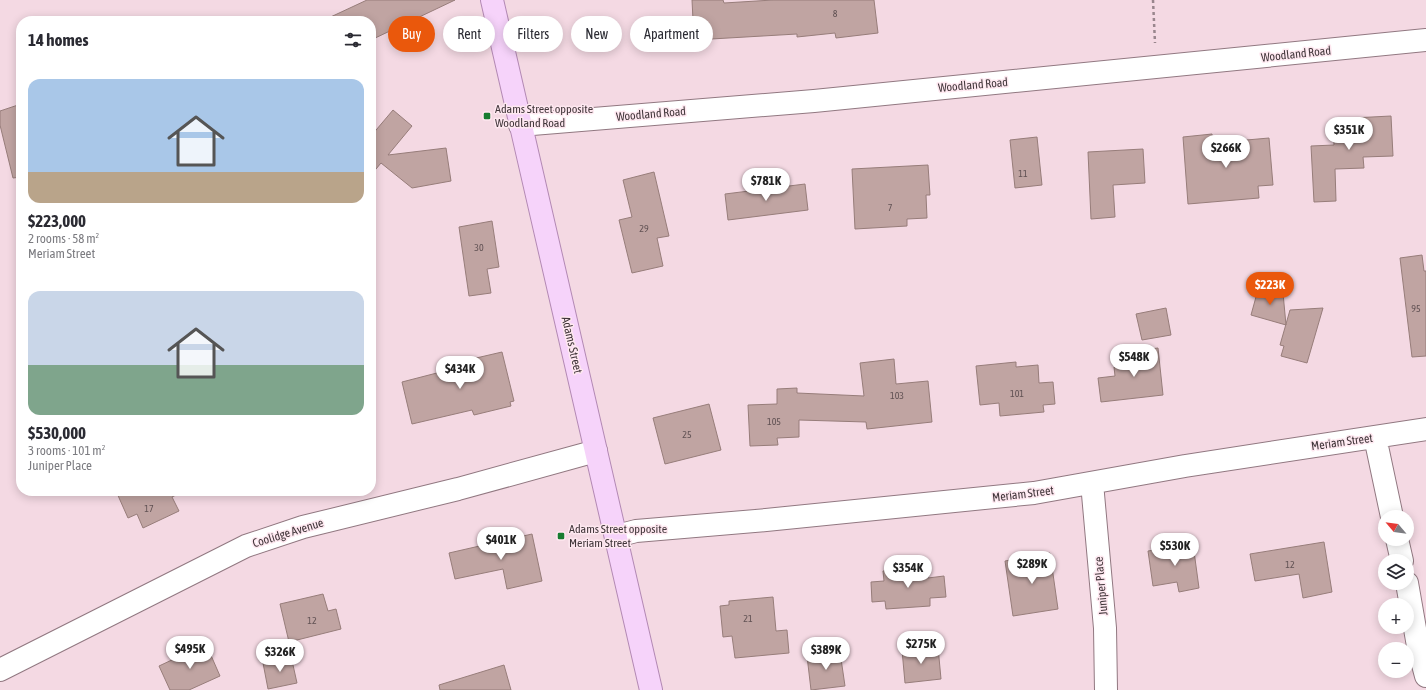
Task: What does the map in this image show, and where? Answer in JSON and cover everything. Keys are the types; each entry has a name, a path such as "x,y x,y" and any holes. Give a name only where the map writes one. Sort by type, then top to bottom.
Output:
{"main road":[{"name":"Adams Street","path":"492,0 617,536 651,690"}],"street":[{"name":"Woodland Road","path":"520,125 774,104 1426,40"},
{"name":"Meriam Street","path":"617,536 636,531 766,520 1034,493 1185,466 1426,429"},
{"path":"1375,437 1391,510"},
{"name":"Coolidge Avenue","path":"0,670 246,546 303,527 458,489 596,451"},
{"name":"Juniper Place","path":"1092,483 1105,628 1106,690"},
{"path":"1408,590 1418,646 1426,676"}],"path":[{"path":"1153,0 1156,67"}],"building":[{"path":"367,0 455,0 421,16 388,16 388,32 376,38 376,16 333,16"},
{"path":"692,0 723,0 724,3 773,0 874,0 878,33 836,38 835,33 797,37 797,34 713,39 713,16 693,16"},
{"path":"16,106 16,178 13,178 0,125 0,111"},
{"path":"393,110 412,126 388,155 446,148 451,181 412,188 381,163 376,169 376,130"},
{"path":"1391,116 1393,156 1363,157 1364,168 1335,169 1336,201 1314,202 1311,146 1334,145 1333,119"},
{"path":"1212,134 1213,143 1269,138 1273,185 1258,186 1259,198 1188,204 1183,137"},
{"path":"1037,137 1042,185 1015,188 1010,140"},
{"path":"1143,149 1145,183 1113,185 1115,217 1091,219 1088,152"},
{"path":"928,165 930,195 926,195 927,218 907,219 907,226 855,229 852,169"},
{"path":"654,172 669,236 657,238 663,266 632,273 619,220 632,217 623,180"},
{"path":"805,184 808,210 728,220 725,194"},
{"path":"492,221 499,267 487,269 491,293 469,296 459,227"},
{"path":"1422,255 1424,271 1426,271 1426,356 1412,357 1400,258"},
{"path":"1259,286 1283,293 1286,325 1251,315"},
{"path":"1166,308 1171,335 1142,340 1136,314"},
{"path":"1323,308 1307,363 1281,356 1284,346 1280,345 1290,310"},
{"path":"1158,348 1163,395 1101,402 1098,378 1115,376 1114,367 1130,365 1128,352"},
{"path":"502,352 514,401 510,402 511,406 474,415 472,410 412,424 402,382 460,367 459,362"},
{"path":"894,359 896,384 928,381 932,422 867,429 866,422 799,420 799,437 777,438 778,445 750,446 748,405 777,404 777,389 797,388 797,393 864,396 860,363"},
{"path":"1016,362 1016,367 1038,365 1039,383 1053,382 1055,404 1043,405 1044,412 1000,416 999,403 980,405 976,366"},
{"path":"709,404 721,450 665,464 653,418"},
{"path":"118,496 174,496 172,497 179,511 143,528 137,514 128,518"},
{"path":"532,534 542,581 507,589 503,569 455,579 449,553"},
{"path":"1324,542 1332,592 1303,598 1299,574 1255,581 1250,554"},
{"path":"1193,544 1199,588 1179,592 1177,582 1153,586 1148,551"},
{"path":"1050,553 1058,609 1013,616 1005,561"},
{"path":"927,568 928,578 944,576 946,597 930,598 930,606 886,609 885,601 872,602 871,582 884,581 883,571"},
{"path":"323,594 328,611 336,609 341,629 289,642 280,604"},
{"path":"773,597 776,631 787,630 789,653 735,658 732,636 723,637 720,606 729,605 729,601"},
{"path":"206,644 220,676 189,690 170,690 159,666"},
{"path":"938,647 941,679 905,683 902,650"},
{"path":"840,652 845,686 811,690 807,656"},
{"path":"291,656 297,683 268,689 263,663"},
{"path":"504,665 511,690 440,690 439,685"}],"place":[{"name":"Adams Street opposite Woodland Road","path":"487,116"},
{"name":"Adams Street opposite Meriam Street","path":"561,536"}]}
